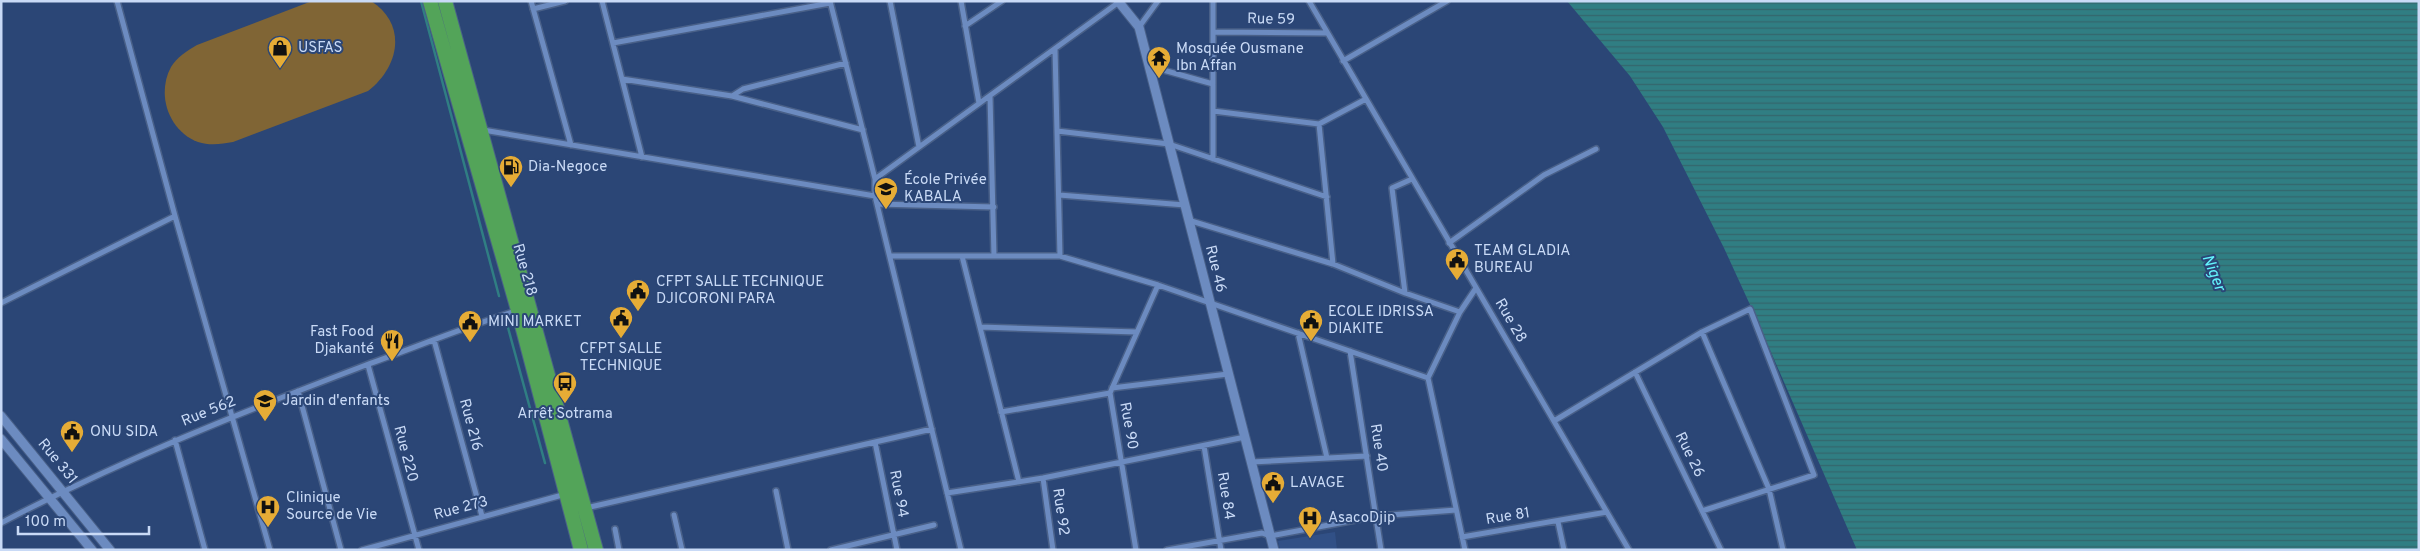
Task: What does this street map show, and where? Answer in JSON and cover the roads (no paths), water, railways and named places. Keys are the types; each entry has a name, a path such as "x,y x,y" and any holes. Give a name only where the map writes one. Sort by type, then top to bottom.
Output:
{"highway":[{"name":"Rue 218","path":"430,1 585,508 596,550"},
{"name":"Rue 218","path":"445,1 480,130 581,550"}],"street":[{"path":"117,1 175,216 270,550"},
{"path":"531,1 571,145"},
{"path":"533,9 565,1"},
{"path":"602,1 642,157"},
{"path":"890,1 919,147"},
{"path":"961,1 979,104"},
{"path":"965,26 1002,1"},
{"path":"1138,28 1158,1"},
{"path":"1213,1 1213,159"},
{"name":"Rue 28","path":"1309,1 1629,550"},
{"path":"1343,61 1447,1"},
{"path":"613,43 830,2 875,179 875,196 961,550"},
{"path":"875,179 1118,2"},
{"name":"Rue 46","path":"1118,2 1138,28 1274,550"},
{"name":"Rue 59","path":"1214,32 1327,33"},
{"path":"1055,49 1060,256"},
{"path":"732,96 743,89 846,64"},
{"path":"1148,66 1213,84"},
{"path":"622,79 732,96 862,130"},
{"path":"990,96 994,256"},
{"path":"1213,111 1319,124 1366,99"},
{"path":"1319,124 1333,264"},
{"path":"480,130 875,196"},
{"path":"1057,131 1169,144 1327,197"},
{"path":"1449,242 1544,175 1596,150"},
{"path":"1405,293 1392,188 1412,179"},
{"path":"1059,195 1185,205"},
{"path":"877,204 994,207"},
{"path":"1,303 175,216"},
{"path":"1188,220 1333,264 1405,293 1460,312"},
{"path":"890,256 1060,256 1158,285 1428,378"},
{"path":"962,256 1019,482"},
{"name":"Rue 90","path":"1136,550 1111,391 1158,285"},
{"path":"1465,550 1428,378 1460,312 1476,288"},
{"name":"Rue 562","path":"1,523 63,490 233,416 434,340 524,309"},
{"path":"1554,421 1702,332 1750,309 1814,475 1702,511"},
{"path":"980,327 1137,332"},
{"path":"1702,332 1769,489 1783,550"},
{"path":"1298,333 1327,458"},
{"name":"Rue 216","path":"434,340 482,516"},
{"name":"Rue 40","path":"1350,351 1381,550"},
{"name":"Rue 220","path":"368,365 419,550"},
{"name":"Rue 26","path":"1635,372 1721,550"},
{"path":"1001,412 1111,391 1228,374"},
{"path":"298,391 341,550"},
{"name":"Rue 331","path":"1,416 110,550"},
{"path":"585,508 932,429"},
{"path":"947,493 1043,478 1245,437"},
{"name":"Rue 331","path":"1,439 92,550"},
{"path":"175,440 205,550"},
{"name":"Rue 94","path":"875,442 897,550"},
{"name":"Rue 84","path":"1204,446 1221,550"},
{"path":"1251,462 1367,456"},
{"name":"Rue 92","path":"1043,478 1053,550"},
{"path":"776,491 788,550"},
{"name":"Rue 273","path":"362,550 566,494"},
{"path":"1167,550 1262,533 1270,536 1377,516 1456,510"},
{"name":"Rue 81","path":"1462,537 1558,522 1607,512"},
{"path":"674,515 682,550"},
{"path":"1558,522 1564,550"},
{"path":"831,550 934,525"},
{"path":"615,529 619,550"}],"water":[{"name":"Niger","path":"1567,1 2419,1 2419,550 1857,550 1724,248 1663,127 1630,76"}],"waterway":[{"path":"421,1 499,296"},
{"path":"507,324 545,463"}],"place":[{"name":"USFAS","path":"280,69"},
{"name":"Mosquée Ousmane Ibn Affan","path":"1159,79"},
{"name":"Dia-Negoce","path":"511,188"},
{"name":"École Privée KABALA","path":"886,210"},
{"name":"TEAM GLADIA BUREAU","path":"1457,281"},
{"name":"CFPT SALLE TECHNIQUE DJICORONI PARA","path":"638,312"},
{"name":"CFPT SALLE TECHNIQUE","path":"621,339"},
{"name":"ECOLE IDRISSA DIAKITE","path":"1311,342"},
{"name":"MINI MARKET","path":"470,343"},
{"name":"Fast Food Djakanté","path":"392,362"},
{"name":"Arrêt Sotrama","path":"565,404"},
{"name":"Jardin d'enfants","path":"265,422"},
{"name":"ONU SIDA","path":"72,453"},
{"name":"LAVAGE","path":"1273,504"},
{"name":"Clinique Source de Vie","path":"268,528"},
{"name":"AsacoDjip","path":"1310,539"}]}
